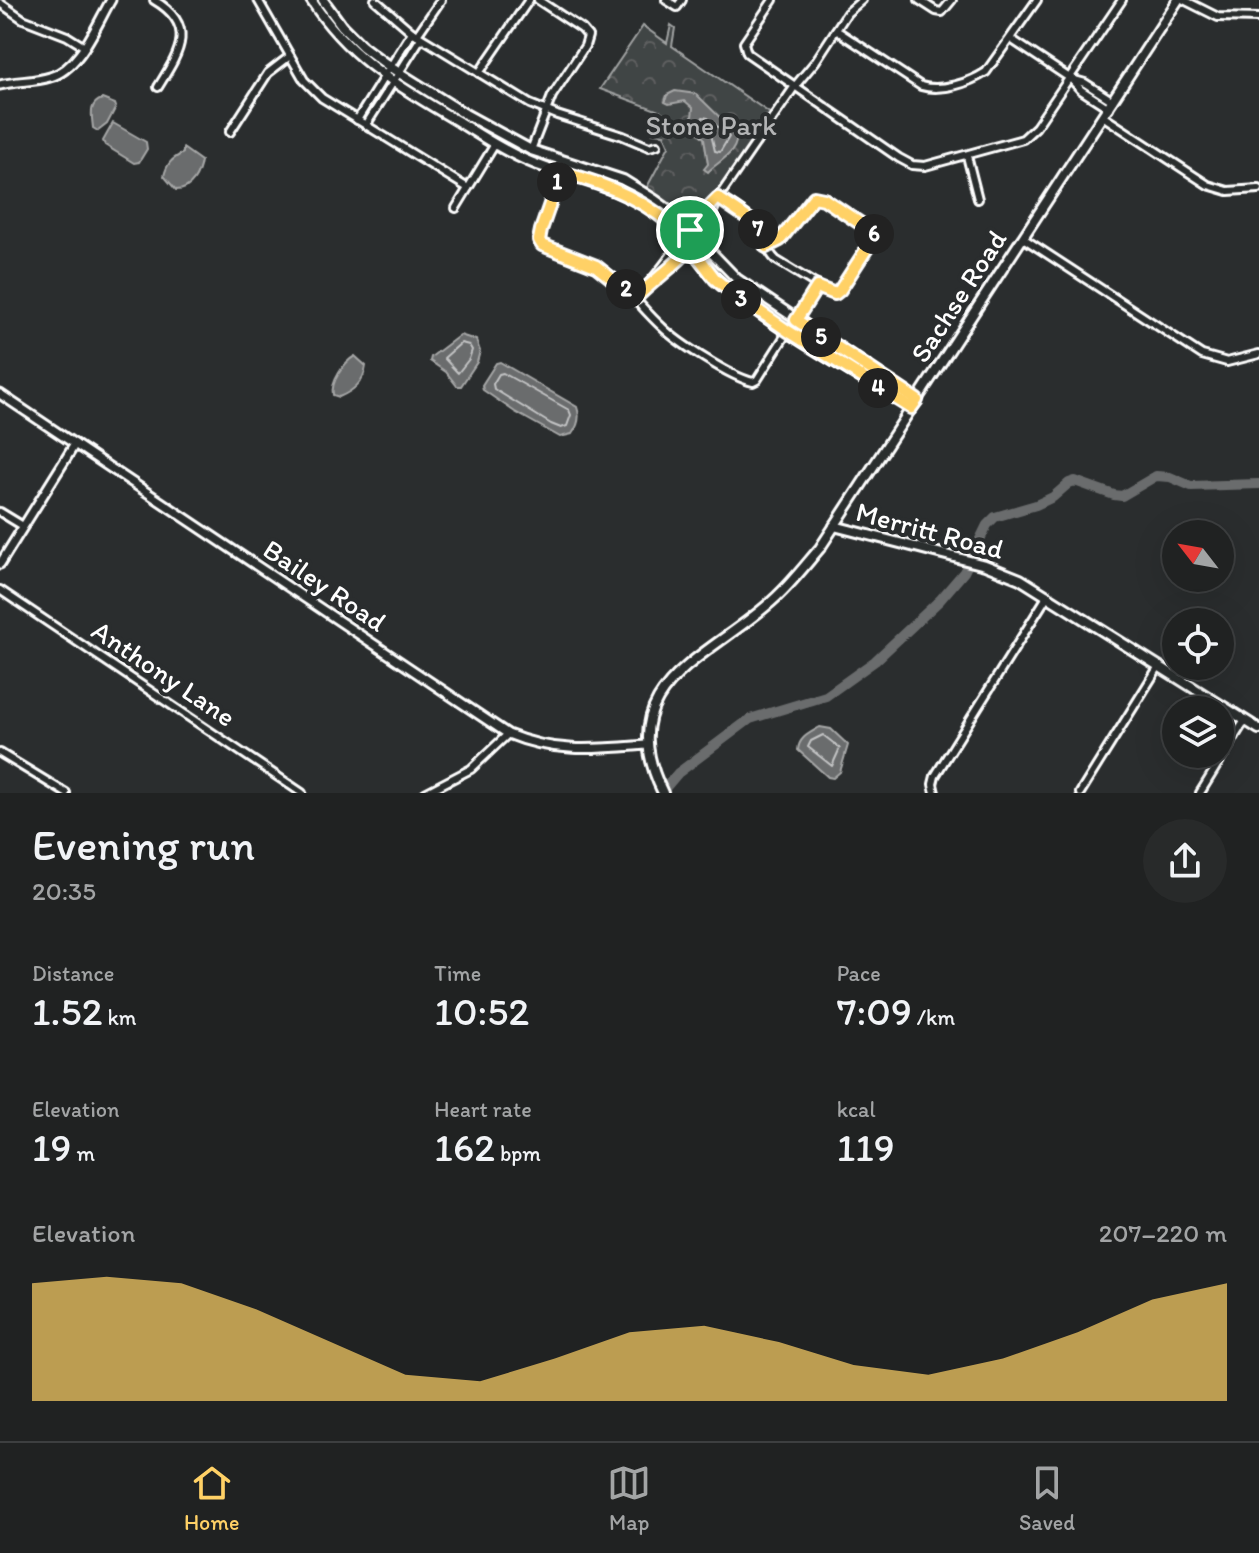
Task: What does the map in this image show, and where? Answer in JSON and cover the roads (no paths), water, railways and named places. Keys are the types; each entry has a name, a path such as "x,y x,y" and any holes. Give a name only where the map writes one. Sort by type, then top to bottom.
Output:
{"main road":[{"path":"311,0 345,45 388,79 527,161 595,182 632,198 691,235"},
{"path":"323,0 352,36 390,67 508,139 531,150 623,180 673,213 730,273 917,400"},
{"name":"Sachse Road","path":"663,793 653,774 647,745 652,712 667,685 687,666 764,608 820,548 1181,0"},
{"path":"691,235 691,247 715,279 726,288 911,408"},
{"name":"Merritt Road","path":"834,526 985,565 1020,579 1259,729"}],"street":[{"path":"0,85 51,77 63,71 83,46 111,0"},
{"path":"154,0 177,19 182,33 180,48 158,87"},
{"path":"258,0 304,80 322,98 468,188"},
{"path":"375,0 417,35 547,111 649,147 657,145"},
{"path":"366,125 388,79 390,67 441,0"},
{"path":"479,73 529,0"},
{"path":"531,150 556,90 585,46 588,36 538,0"},
{"path":"666,0 677,7 682,0"},
{"path":"773,0 747,39 744,49 912,165 925,166 1014,142 1029,134 1071,79 1122,0"},
{"path":"658,276 662,265 712,216 718,198 795,86 847,13 862,0"},
{"path":"919,0 939,12 946,9 952,0"},
{"path":"836,30 921,86 931,89 976,79 986,72 1037,0"},
{"path":"1181,0 1218,17 1259,18"},
{"path":"0,3 23,19 67,36 83,46"},
{"path":"357,120 388,79 399,72 417,35"},
{"path":"1011,39 1071,79 1081,90 1208,185 1228,191 1259,189"},
{"path":"230,132 268,73 290,56"},
{"path":"456,208 495,144"},
{"path":"967,156 978,199"},
{"path":"561,172 541,230 540,243 596,266 636,298 670,334 749,382 757,380 788,331"},
{"path":"718,198 753,222 766,247 776,260 830,293 840,290 875,236 824,199 814,197 780,240 766,247"},
{"path":"1023,238 1202,355 1227,362 1259,354"},
{"path":"636,298 691,247"},
{"path":"796,320 817,287"},
{"name":"Bailey Road","path":"0,394 508,734 537,746 561,749 647,745"},
{"path":"0,564 75,444"},
{"path":"0,512 23,526"},
{"name":"Anthony Lane","path":"0,590 302,793"},
{"path":"935,793 935,776 1048,595"},
{"path":"1080,793 1159,666"},
{"path":"1200,793 1245,720"},
{"path":"425,793 471,769 508,734"},
{"path":"0,753 66,793"}],"water":[{"path":"675,91 696,94 736,133 732,151 708,172 704,169 708,164 704,138 691,126 693,108 685,101 665,102 667,95"},
{"path":"102,99 116,107 107,124 98,131 93,128 92,111"},
{"path":"113,123 146,142 147,149 139,162 134,163 105,145 103,141"},
{"path":"183,148 201,161 190,184 176,190 164,176 170,162 183,153"},
{"path":"460,335 476,340 480,351 477,362 461,386 457,386 446,372 430,361"},
{"path":"355,356 366,366 361,381 344,395 333,395 339,373"},
{"path":"500,362 577,407 578,422 572,434 560,437 483,390 482,385 496,363"},
{"path":"820,727 831,729 848,745 840,772 833,778 798,750 803,739"}],"waterway":[{"path":"661,793 678,773 750,719 826,696 875,661 940,600 964,572 987,525 995,517 1036,505 1075,481 1122,496 1156,476 1170,477 1191,486 1259,484"}],"park label":[{"name":"Stone Park","path":"711,125"}]}
